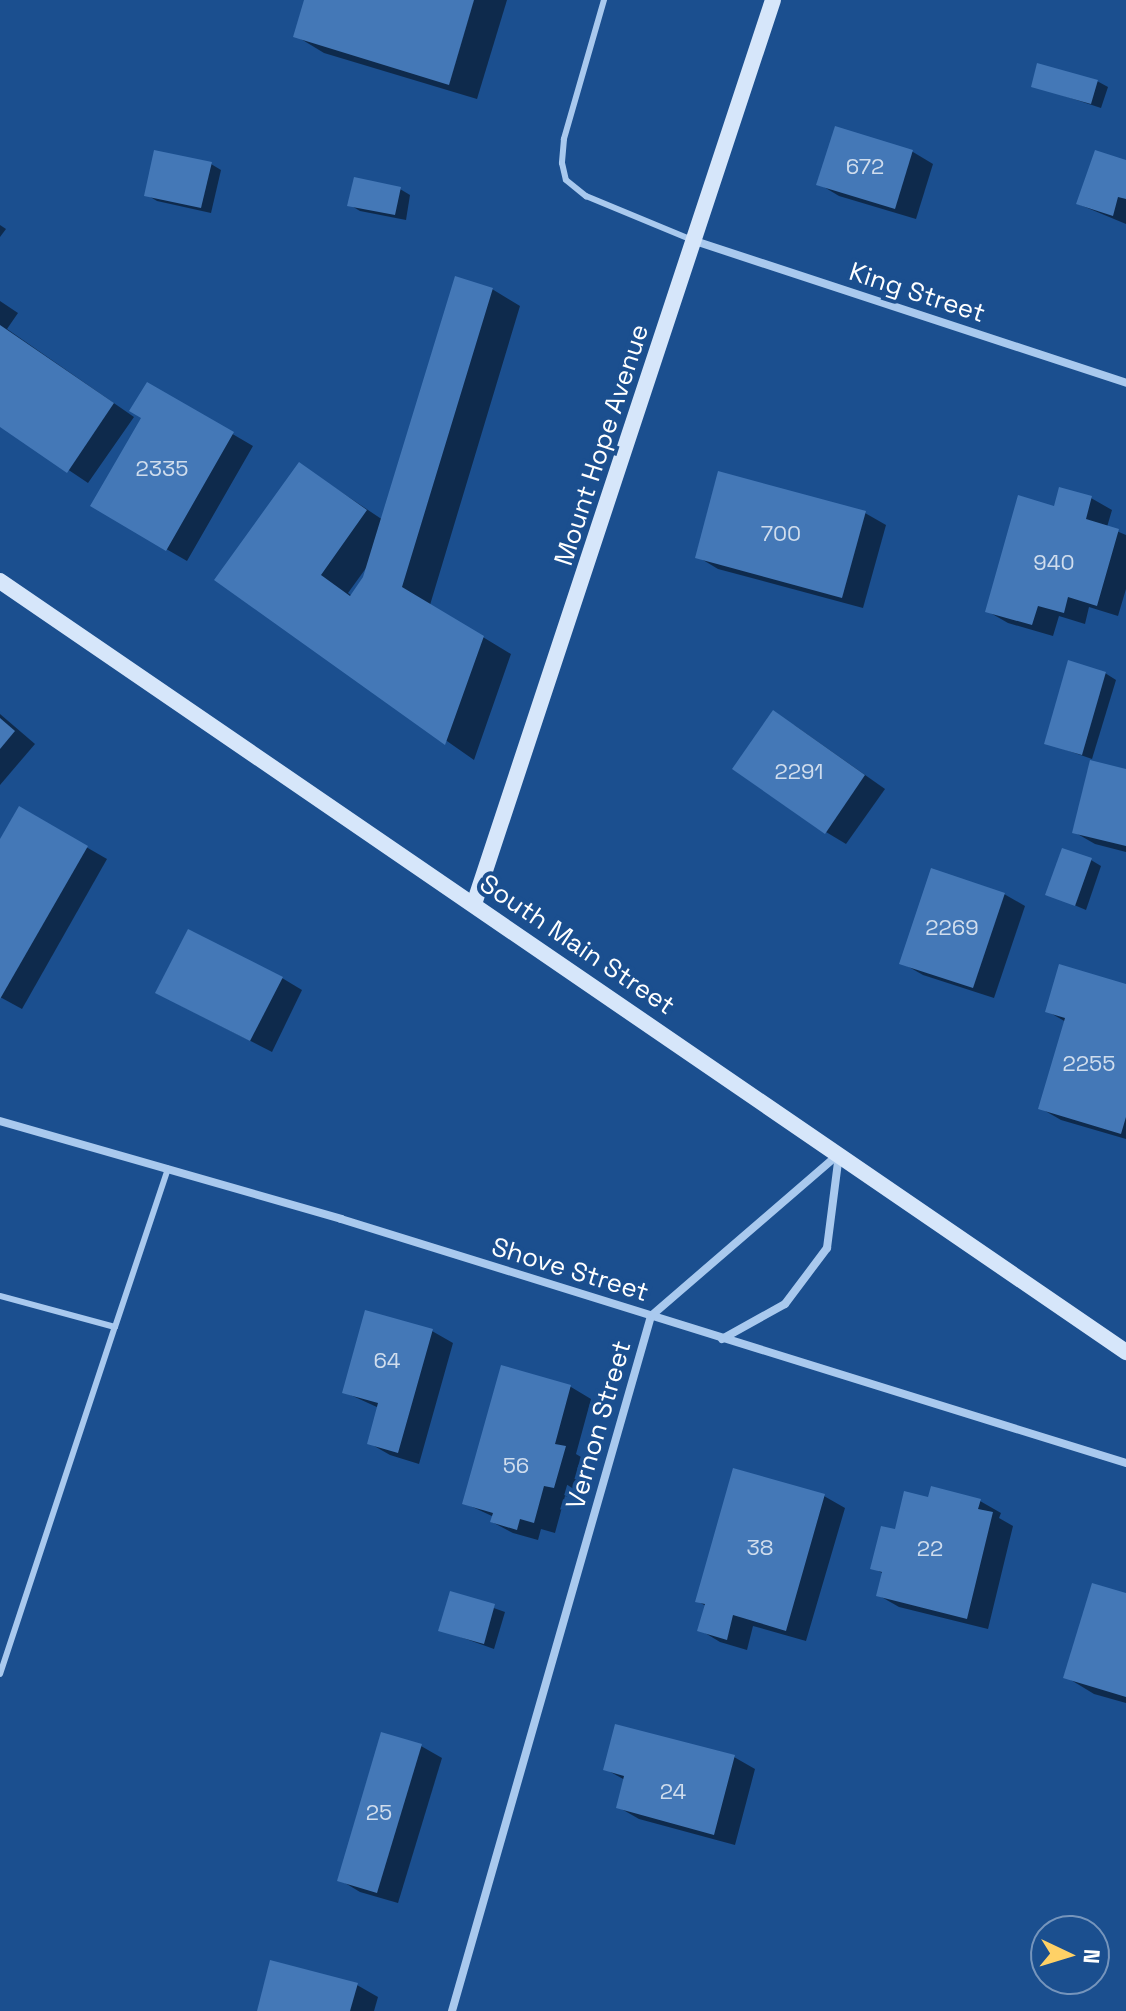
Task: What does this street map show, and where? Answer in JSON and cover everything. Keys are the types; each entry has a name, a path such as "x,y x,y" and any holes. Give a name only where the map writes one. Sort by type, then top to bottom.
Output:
{"main road":[{"name":"Mount Hope Avenue","path":"474,904 773,0"},
{"name":"South Main Street","path":"0,581 1126,1352"}],"street":[{"name":"King Street","path":"695,241 1126,383"},
{"name":"Shove Street","path":"0,1121 341,1219 1126,1463"},
{"name":"Vernon Street","path":"452,2011 651,1316 839,1154"},
{"path":"722,1339 785,1304 827,1248 839,1154"}],"lane":[{"path":"604,0 564,139 562,163 566,180 586,196 695,241"},
{"path":"0,1674 168,1169"},
{"path":"0,1296 115,1327"}],"building":[{"path":"304,0 474,0 449,85 293,37"},
{"path":"1037,63 1098,80 1091,104 1031,87"},
{"path":"835,126 913,150 895,209 816,185"},
{"path":"154,150 212,162 201,208 144,196"},
{"path":"1095,150 1126,160 1126,199 1118,197 1113,216 1076,204"},
{"path":"354,177 401,187 395,215 347,206"},
{"path":"455,276 493,288 402,587 484,636 445,745 214,580 299,462 367,510 321,575 350,596 363,577"},
{"path":"0,325 114,403 67,473 0,427"},
{"path":"147,382 234,432 166,551 90,506 141,418 129,411"},
{"path":"718,471 866,511 842,598 695,558"},
{"path":"1059,487 1092,496 1086,519 1119,529 1097,606 1068,597 1064,613 1038,606 1032,625 985,612 1018,495 1054,506"},
{"path":"1068,660 1106,672 1082,755 1044,744"},
{"path":"773,710 865,775 825,834 732,769"},
{"path":"0,718 15,731 0,749"},
{"path":"1090,760 1126,769 1126,846 1072,833"},
{"path":"19,806 88,846 0,999 0,839"},
{"path":"1062,848 1092,858 1075,906 1045,895"},
{"path":"931,868 1005,893 973,988 899,964"},
{"path":"188,929 283,977 250,1041 155,993"},
{"path":"1059,964 1126,984 1126,1117 1121,1134 1038,1109 1065,1018 1045,1012"},
{"path":"365,1310 433,1329 398,1453 367,1444 378,1403 342,1393"},
{"path":"501,1365 571,1385 555,1444 566,1446 554,1488 544,1486 534,1523 520,1519 517,1530 490,1522 493,1513 462,1504"},
{"path":"733,1468 825,1494 786,1631 733,1615 727,1640 697,1631 705,1604 695,1602"},
{"path":"931,1486 981,1499 978,1509 993,1512 967,1619 876,1596 882,1572 870,1569 881,1526 895,1529 904,1491 928,1497"},
{"path":"1092,1583 1126,1593 1126,1697 1063,1678"},
{"path":"450,1591 495,1604 484,1644 438,1631"},
{"path":"615,1724 735,1755 714,1835 616,1808 624,1776 603,1770"},
{"path":"381,1732 422,1744 377,1893 337,1881"},
{"path":"270,1960 358,1983 350,2011 257,2011"}]}
